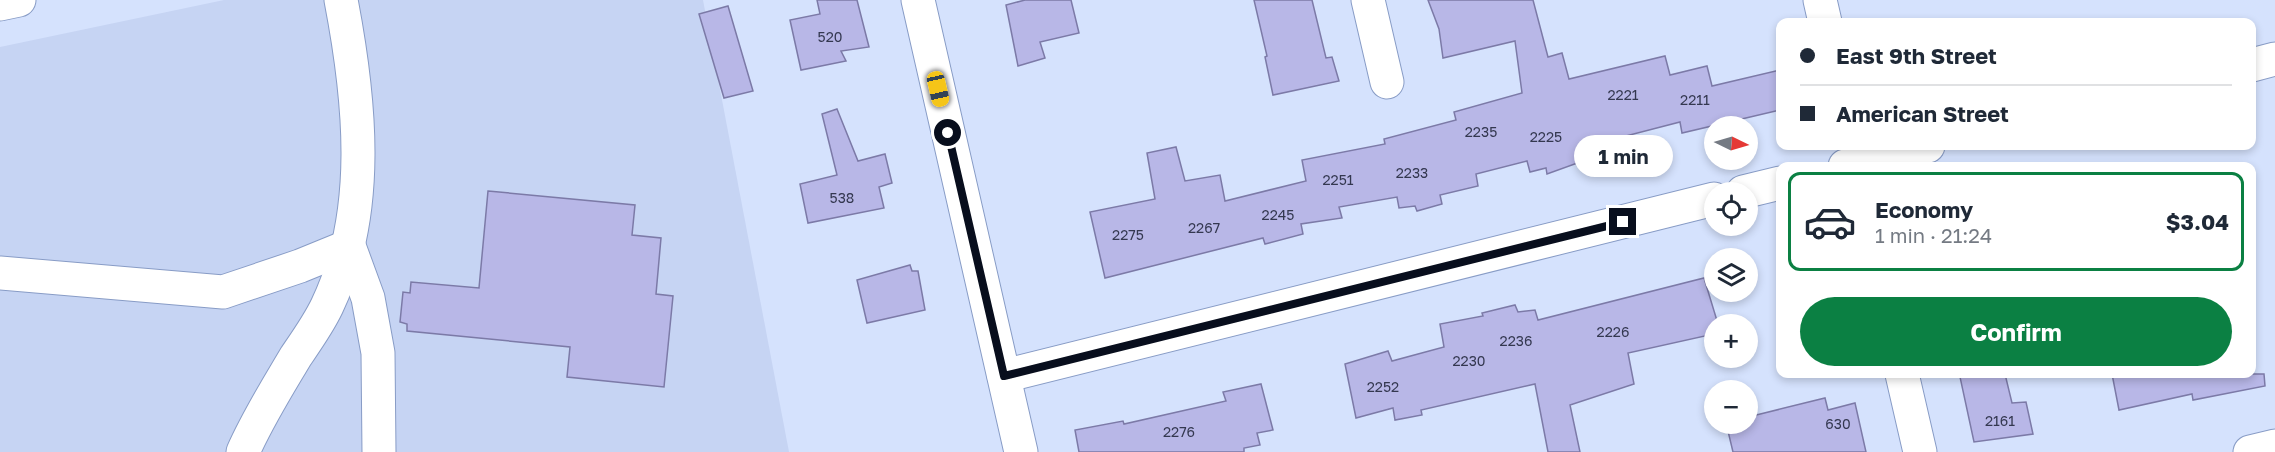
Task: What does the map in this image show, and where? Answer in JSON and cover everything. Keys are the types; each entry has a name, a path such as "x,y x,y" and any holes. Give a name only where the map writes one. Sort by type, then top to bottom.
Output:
{"street":[{"path":"0,4 19,0"},
{"path":"243,452 261,414 326,308 338,282 349,246 355,208 356,113 349,40 341,0"},
{"path":"918,0 1021,452"},
{"path":"1368,0 1387,82"},
{"path":"1820,0 1824,18"},
{"path":"2256,63 2275,59"},
{"path":"1852,161 1908,150"},
{"path":"1758,188 1776,184"},
{"path":"1004,376 1704,201"},
{"path":"0,273 223,292 300,266 349,246"},
{"path":"349,246 368,298 378,352 379,452"},
{"path":"1903,378 1920,452"},
{"path":"2250,452 2275,446"}],"shaded area":[{"path":"224,0 703,0 789,452 0,452 0,47"}],"building":[{"path":"817,0 857,0 869,47 841,51 846,61 801,70 790,20 820,14"},
{"path":"1025,0 1071,0 1079,33 1040,42 1045,58 1018,66 1006,5"},
{"path":"1254,0 1312,0 1326,58 1332,57 1339,81 1273,95"},
{"path":"1428,0 1533,0 1548,57 1562,53 1569,79 1665,56 1670,75 1707,66 1712,86 1776,71 1776,111 1754,116 1704,116 1704,128 1682,133 1680,122 1618,138 1619,148 1547,174 1546,168 1530,172 1527,161 1476,174 1478,186 1440,195 1442,204 1417,211 1415,206 1399,208 1397,197 1339,207 1342,218 1301,224 1303,234 1265,244 1263,238 1105,278 1090,212 1155,199 1147,153 1176,147 1185,181 1220,175 1225,201 1306,181 1302,160 1385,144 1384,139 1456,120 1454,112 1522,93 1515,41 1443,58 1439,29"},
{"path":"728,6 753,91 724,98 699,14"},
{"path":"837,109 858,161 885,154 892,183 879,187 884,208 808,223 800,184 837,175 822,114"},
{"path":"488,191 635,205 632,235 661,238 656,294 673,296 664,387 567,377 570,347 407,331 407,324 400,322 403,292 410,293 411,282 479,288"},
{"path":"910,265 912,271 918,271 925,310 867,323 857,280"},
{"path":"1704,278 1704,302 1711,302 1715,314 1704,314 1704,336 1628,353 1634,384 1570,405 1580,452 1548,452 1535,384 1421,410 1422,415 1395,420 1393,408 1356,418 1345,364 1388,351 1392,361 1444,347 1440,324 1483,316 1482,313 1515,305 1518,312 1535,310 1538,320"},
{"path":"2256,374 2264,374 2265,386 2193,400 2192,394 2119,410 2113,378 2256,378"},
{"path":"1960,378 2006,378 2012,403 2026,402 2033,434 1974,442"},
{"path":"1261,384 1273,430 1257,433 1260,445 1244,448 1244,452 1079,452 1075,430 1123,421 1124,424 1226,401 1223,392"},
{"path":"1825,398 1828,410 1855,403 1866,452 1733,452 1729,434 1758,434 1758,415"}],"route":[{"path":"948,133 987,311 1004,376 1623,222"}]}
